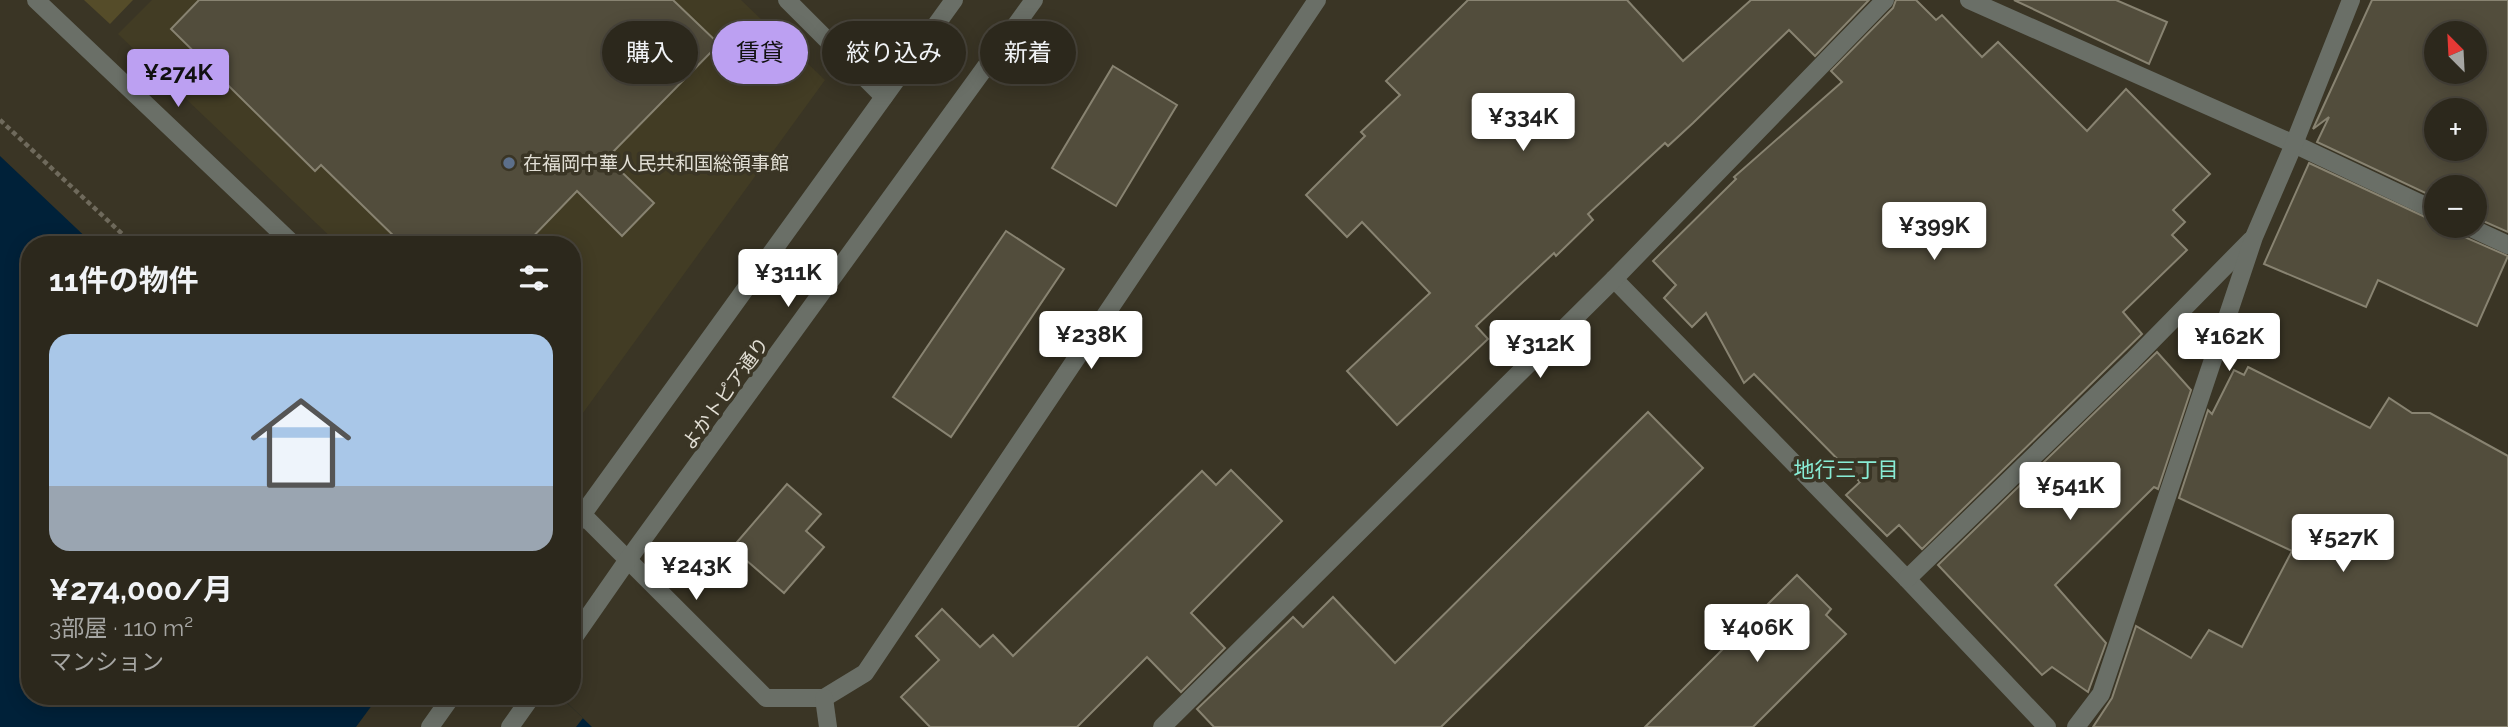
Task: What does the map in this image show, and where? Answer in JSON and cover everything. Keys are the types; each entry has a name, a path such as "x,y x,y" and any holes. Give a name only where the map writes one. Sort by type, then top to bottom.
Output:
{"street":[{"path":"36,0 285,236"},
{"path":"787,0 884,97"},
{"path":"581,505 954,0"},
{"name":"よかトピア通り","path":"581,627 1034,0"},
{"path":"581,512 766,698 824,698 865,673 1317,0"},
{"path":"1175,723 1614,279 1885,0"},
{"path":"1969,0 2294,144 2424,205"},
{"path":"2076,727 2101,694 2254,237 2351,0"},
{"path":"2487,235 2508,245"},
{"path":"1907,579 2132,361 2254,237"},
{"path":"1614,279 1907,579 2047,727"},
{"path":"824,698 828,727"},
{"path":"430,727 446,705"},
{"path":"510,727 526,705"}],"path":[{"path":"0,120 124,236"}],"shaded area":[{"path":"84,0 133,0 110,24"},
{"name":"在福岡中華人民共和国総領事館","path":"152,0 741,0 763,21 712,21 712,84 808,84 808,64 822,77 822,84 581,416 581,236 330,236 118,34"}],"water":[{"path":"0,156 84,236 21,236 21,705 569,705 592,727 0,727"}],"pier":[{"path":"372,705 569,705 583,718 576,727 356,727"}],"building":[{"path":"199,0 673,0 695,21 602,21 602,84 680,84 607,158 654,203 622,236 577,191 534,236 394,236 321,165 315,171 171,29"},
{"path":"1468,0 1627,0 1683,61 1751,0 1869,0 1815,56 1789,30 1668,146 1665,143 1588,214 1593,220 1476,326 1488,339 1397,425 1347,371 1430,293 1362,222 1347,237 1306,195 1365,136 1361,132 1400,95 1386,81"},
{"path":"1896,0 1916,0 1936,20 1942,15 1982,57 1998,42 2087,131 2126,89 2210,174 2173,210 2185,222 2172,235 2187,250 2123,312 2142,334 1922,549 1899,525 1887,536 1846,495 1860,482 1754,374 1744,383 1706,313 1692,327 1664,298 1676,285 1653,261 1736,179 1734,177 1842,82 1831,71 1893,8"},
{"path":"2014,0 2116,0 2167,22 2149,64"},
{"path":"2372,0 2508,0 2508,232 2487,223 2487,175 2424,175 2424,192 2317,142 2329,117 2313,129"},
{"path":"698,24 712,37 712,51 698,65"},
{"path":"1113,66 1177,105 1116,206 1052,168"},
{"path":"2309,163 2424,216 2424,238 2467,238 2508,256 2477,326 2378,280 2366,307 2264,264"},
{"path":"1006,231 1064,269 951,437 893,397"},
{"path":"2157,352 2191,390 2158,489 2154,487 2055,585 2106,643 2088,692 2052,667 2042,675 1938,565"},
{"path":"2248,367 2370,428 2389,398 2412,413 2430,413 2508,456 2508,727 2093,727 2112,698 2136,626 2191,658 2209,630 2242,647 2292,551 2179,498 2208,410 2212,414 2234,370 2244,375"},
{"path":"1648,412 1703,468 1441,727 1214,727 1197,709 1293,617 1303,627 1333,597 1395,663"},
{"path":"1231,470 1282,521 1191,613 1225,648 1181,692 1147,657 1077,727 930,727 901,697 939,660 916,636 942,609 980,647 993,635 1013,656 1202,471 1216,485"},
{"path":"787,484 821,514 806,531 824,547 784,593 732,548"},
{"path":"1797,575 1831,609 1826,615 1846,634 1753,727 1645,727"}],"place":[{"name":"在福岡中華人民共和国総領事館","path":"509,163"}],"district":[{"name":"地行三丁目","path":"1846,470"}]}
